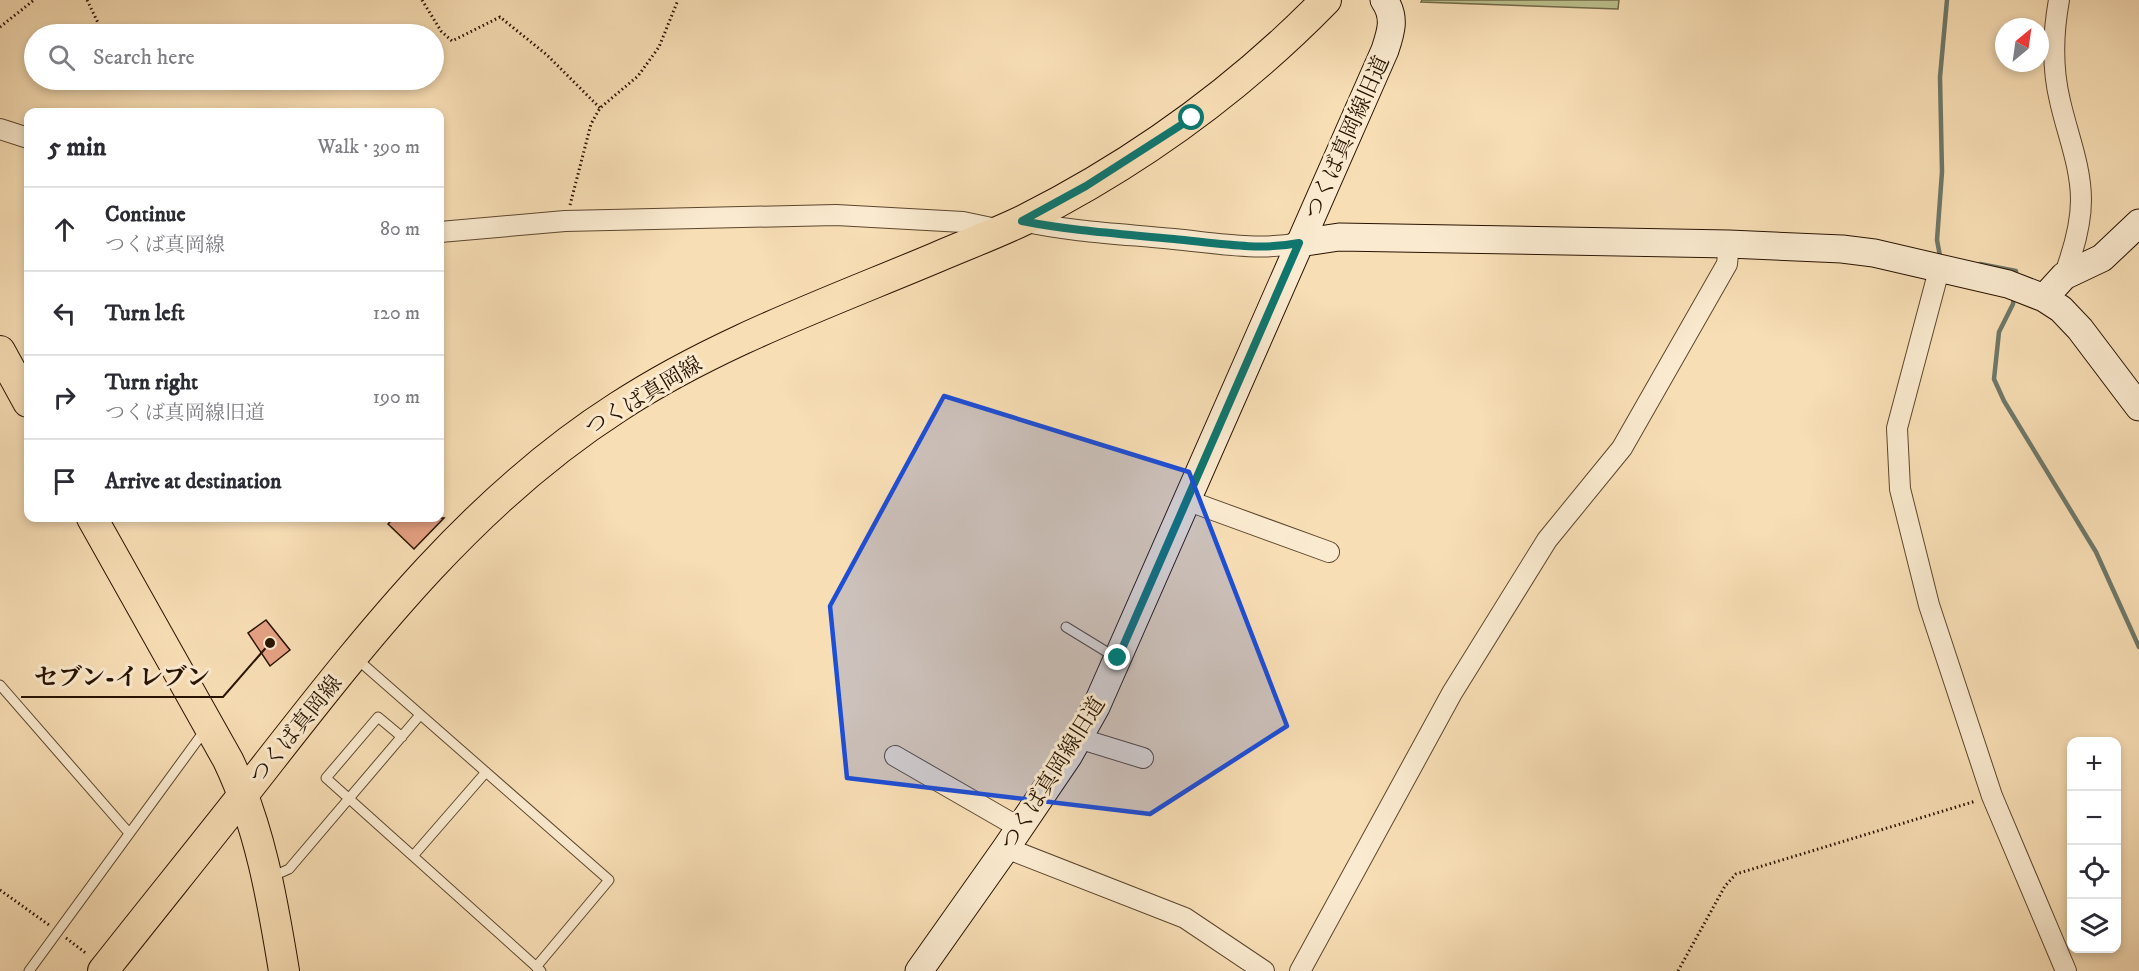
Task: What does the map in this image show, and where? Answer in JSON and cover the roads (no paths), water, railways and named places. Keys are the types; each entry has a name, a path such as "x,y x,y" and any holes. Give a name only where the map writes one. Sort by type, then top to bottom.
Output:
{"main road":[{"name":"つくば真岡線","path":"103,971 399,600 475,520 564,446 618,406 721,348 1011,225 1086,186 1192,118 1233,86 1326,0"},
{"path":"0,351 24,395"},
{"path":"94,522 208,726 243,794 258,832 284,971"}],"street":[{"name":"つくば真岡線旧道","path":"919,971 1013,838 1096,707 1392,31 1391,14 1384,0"},
{"path":"2058,0 2054,46 2055,67 2059,99 2079,174 2081,199 2078,227 2064,276"},
{"path":"0,129 24,137"},
{"path":"444,232 565,221 836,215 1055,228 1268,247 1339,237 1730,244 1842,249 1874,253 1939,270 2008,284 2044,298 2061,309 2080,329 2139,407"},
{"path":"2044,298 2064,276 2102,258 2139,223"},
{"path":"1300,971 1452,693 1547,540 1622,448 1728,264 1730,244"},
{"path":"1939,270 1897,428 1900,489 1929,605 1992,796 2066,971"},
{"path":"1186,500 1329,552"},
{"path":"1078,738 1143,758"},
{"path":"895,756 1013,838 1185,918 1264,971"}],"lane":[{"path":"1066,627 1118,658"},
{"path":"353,656 609,880 539,969 326,778 378,717 402,737"},
{"path":"0,685 129,833"},
{"path":"267,878 289,869 420,715"},
{"path":"29,971 208,726"},
{"path":"413,856 486,772"}],"waterway":[{"path":"1940,256 1937,240 1942,172 1940,77 1947,0"},
{"path":"1980,264 2016,271 2016,277"},
{"path":"2014,297 2013,304 1999,332 1994,379 2004,401 2096,552 2139,647"}],"place":[{"name":"セブン-イレブン","path":"270,643"}]}
